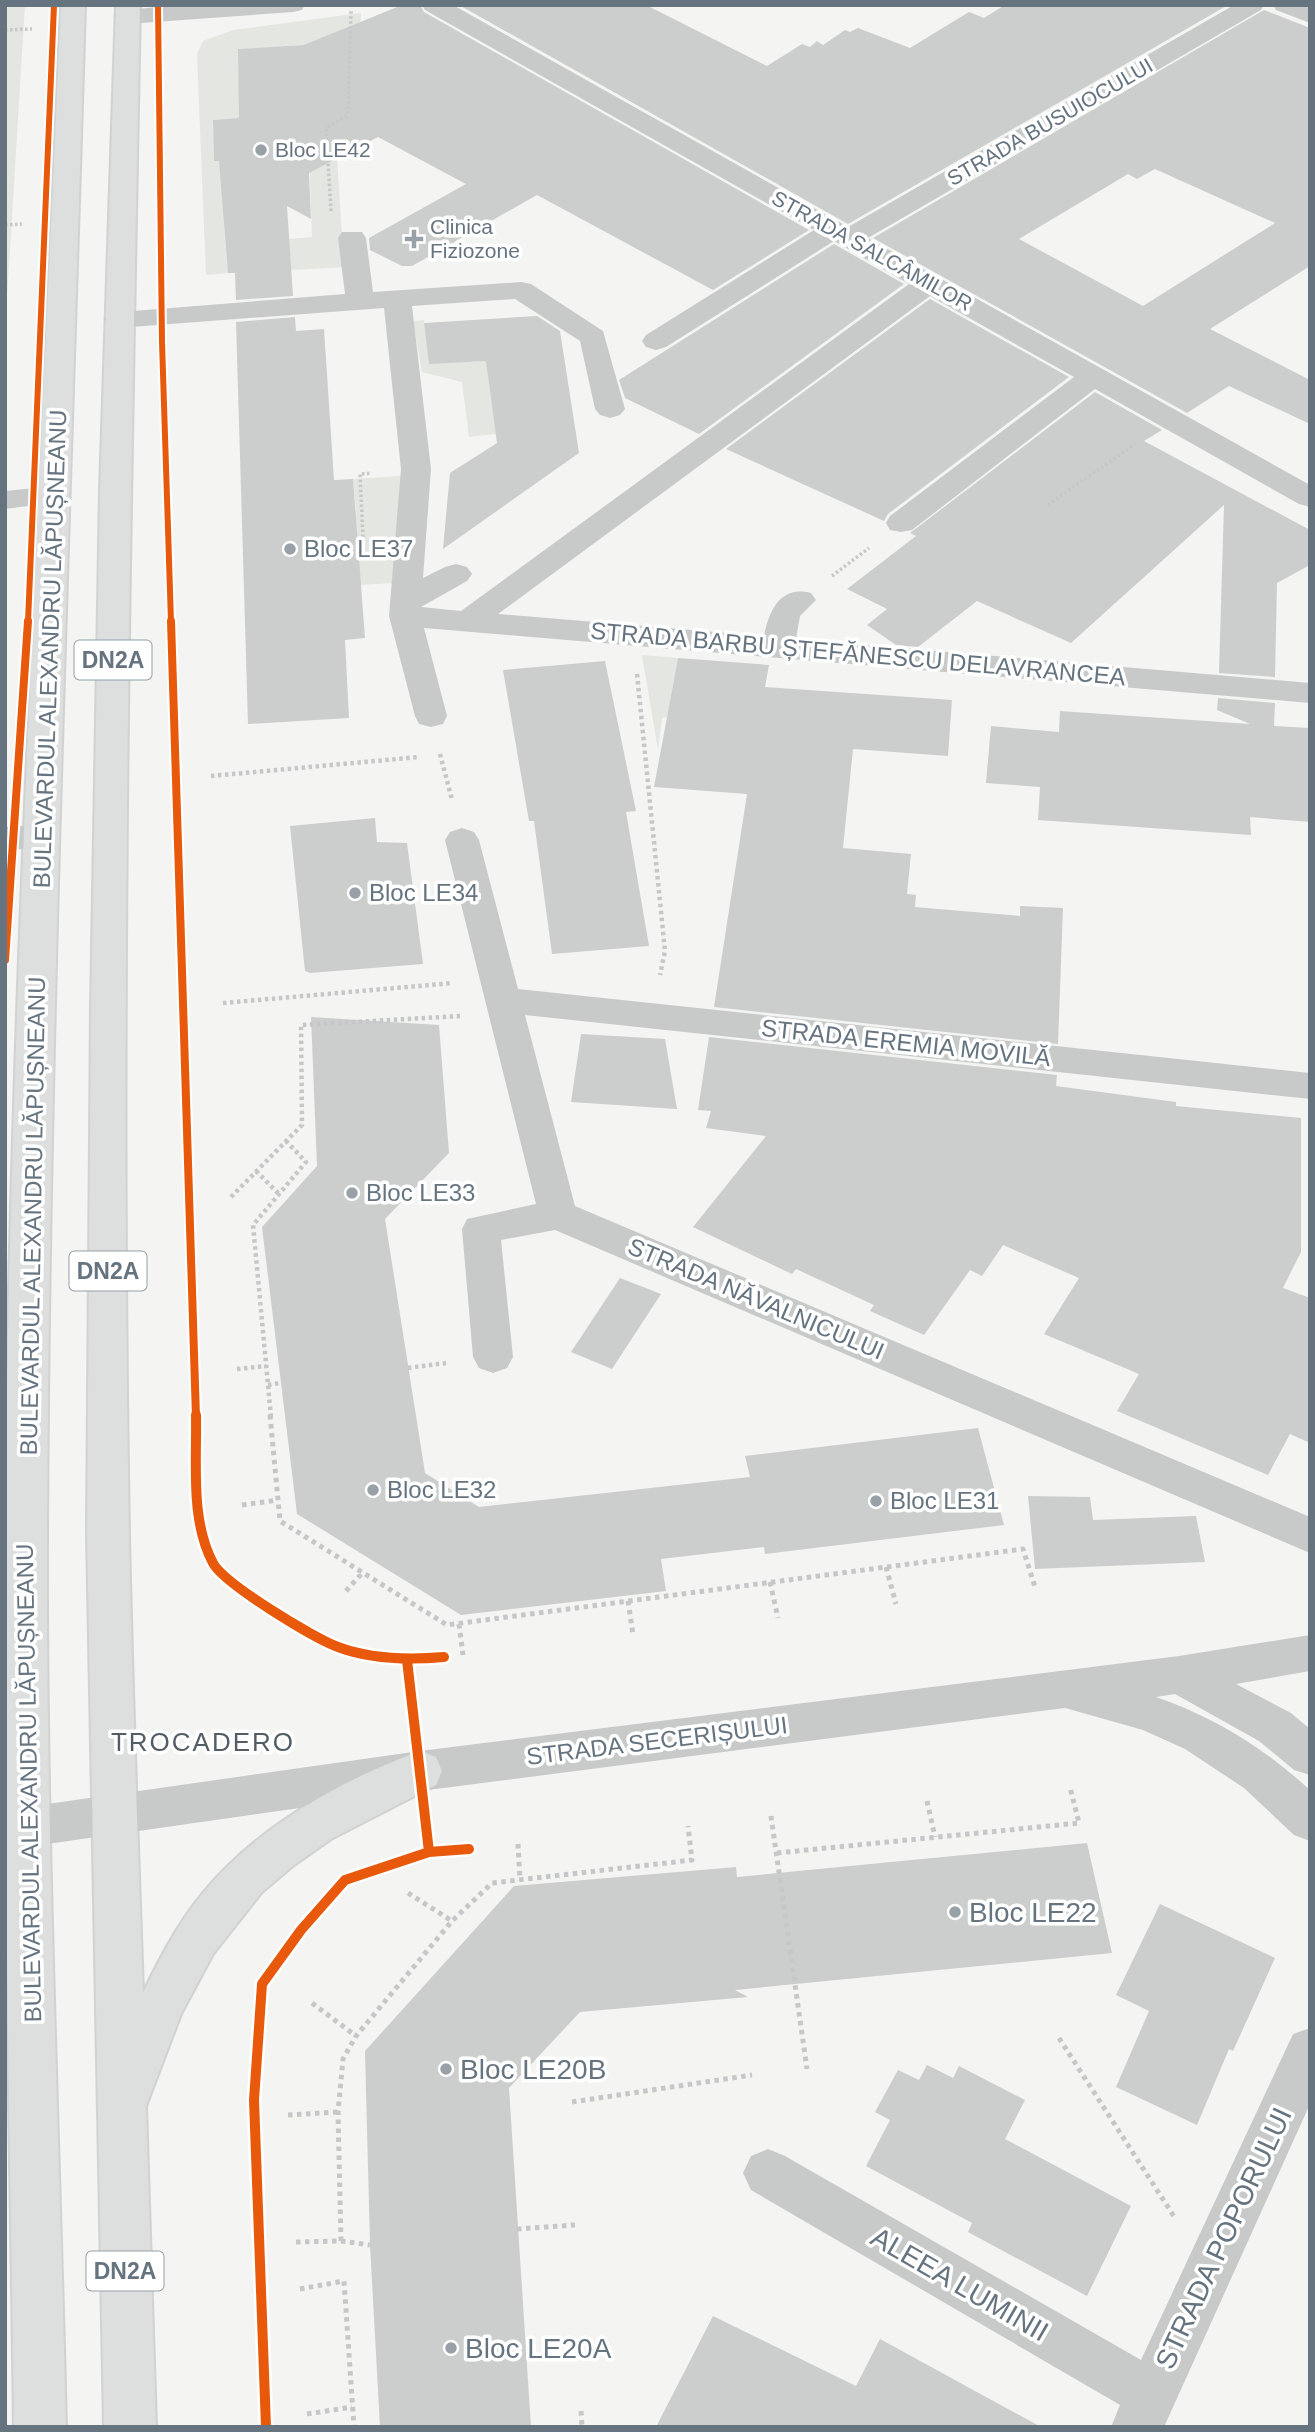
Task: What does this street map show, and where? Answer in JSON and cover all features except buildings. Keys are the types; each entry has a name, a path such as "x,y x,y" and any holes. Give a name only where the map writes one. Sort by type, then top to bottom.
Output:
{"main road":[{"name":"BULEVARDUL ALEXANDRU LĂPUȘNEANU","path":"40,2427 17,1828 26,1542 32,1158 24,838 55,495 73,5"},
{"name":"DN2A","path":"127,10 118,319 108,1010 108,1532 130,2427"},
{"path":"5,1594 26,1542"},
{"path":"121,2115 154,2016 185,1953 219,1905 267,1858 315,1825 420,1771"}],"street":[{"path":"127,10 293,5"},
{"name":"STRADA SALCÂMILOR","path":"434,5 1310,498"},
{"name":"STRADA BUSUIOCULUI","path":"656,341 841,234 1252,5"},
{"path":"1285,5 1310,16"},
{"path":"342,229 360,302"},
{"path":"468,621 929,283"},
{"path":"118,319 521,290 593,337 610,409"},
{"path":"397,300 416,469 406,608 431,716"},
{"path":"901,523 1094,376"},
{"path":"5,500 55,495"},
{"path":"406,608 456,574"},
{"path":"778,648 785,612 800,600"},
{"name":"STRADA BARBU ȘTEFĂNESCU DELAVRANCEA","path":"406,608 468,621 1310,693"},
{"path":"462,840 558,1215 481,1229 493,1357"},
{"name":"STRADA EREMIA MOVILĂ","path":"502,997 653,1016 1310,1086"},
{"name":"STRADA NĂVALNICULUI","path":"558,1215 1310,1536"},
{"name":"STRADA SECERIȘULUI","path":"17,1828 420,1771 1179,1675 1310,1653"},
{"path":"1179,1675 1275,1727 1310,1756"},
{"path":"1062,1690 1160,1717 1222,1748 1287,1794 1310,1821"},
{"name":"STRADA POPORULUI","path":"1144,2411 1310,2050"},
{"name":"ALEEA LUMINII","path":"768,2173 1144,2411"}],"path":[{"path":"342,229 326,128 348,115 351,10"},
{"path":"5,30 37,29"},
{"path":"5,225 29,224"},
{"path":"1048,505 1170,420"},
{"path":"800,600 901,523"},
{"path":"633,635 665,951 653,1016"},
{"path":"431,716 462,840"},
{"path":"211,776 441,755"},
{"path":"223,1003 502,997"},
{"path":"230,1197 302,1125 301,1025 502,997"},
{"path":"286,1141 306,1162 253,1225 280,1521 447,1625 1023,1549 1035,1587"},
{"path":"256,1171 279,1194"},
{"path":"237,1369 266,1366"},
{"path":"268,1385 280,1383"},
{"path":"242,1506 278,1500"},
{"path":"886,1567 896,1604"},
{"path":"346,1591 363,1572"},
{"path":"770,1583 778,1618"},
{"path":"628,1601 633,1635"},
{"path":"459,1623 463,1655"},
{"path":"777,1853 1079,1823 1070,1787"},
{"path":"927,1801 935,1837"},
{"path":"771,1816 807,2069"},
{"path":"341,2241 338,2112 343,2059 356,2036 452,1922 492,1883 692,1860 688,1826"},
{"path":"517,1844 520,1880"},
{"path":"408,1893 452,1922"},
{"path":"313,2003 356,2036"},
{"path":"1059,2038 1175,2219"},
{"path":"572,2102 752,2075"},
{"path":"288,2115 338,2112"},
{"path":"517,2229 575,2225"},
{"path":"296,2242 341,2241 370,2245"},
{"path":"300,2289 344,2281 354,2427"},
{"path":"307,2414 352,2407"},
{"path":"580,2410 582,2427"}],"shaded area":[{"path":"5,5 25,5 5,330"},
{"path":"361,13 359,43 337,158 344,267 291,270 289,239 312,237 305,45 238,49 239,88 257,117 213,120 214,161 235,160 224,225 228,273 206,275 197,54 203,41 233,30"},
{"path":"424,320 429,363 486,361 496,434 469,437 462,382 422,372 413,321"},
{"path":"401,476 394,583 340,586 336,513 356,510 353,479"},
{"path":"642,655 678,658 667,717 662,718 658,750"}],"cycle path":[{"path":"5,960 33,551 32,497 54,5"},
{"path":"158,5 162,342 199,1525 214,1566 259,1602 338,1647 407,1660 444,1657"},
{"path":"407,1660 429,1852"},
{"path":"266,2427 254,2100 262,1984 301,1930 345,1880 429,1852 469,1849"}],"place":[{"name":"Bloc LE42","path":"261,150"},
{"name":"Clinica Fiziozone","path":"414,239"},
{"name":"Bloc LE37","path":"290,549"},
{"name":"Bloc LE34","path":"355,893"},
{"name":"Bloc LE33","path":"352,1193"},
{"name":"Bloc LE32","path":"373,1490"},
{"name":"Bloc LE31","path":"876,1501"},
{"name":"Bloc LE22","path":"955,1912"},
{"name":"Bloc LE20B","path":"446,2069"},
{"name":"Bloc LE20A","path":"451,2348"}],"district":[{"name":"TROCADERO","path":"203,1742"}]}
